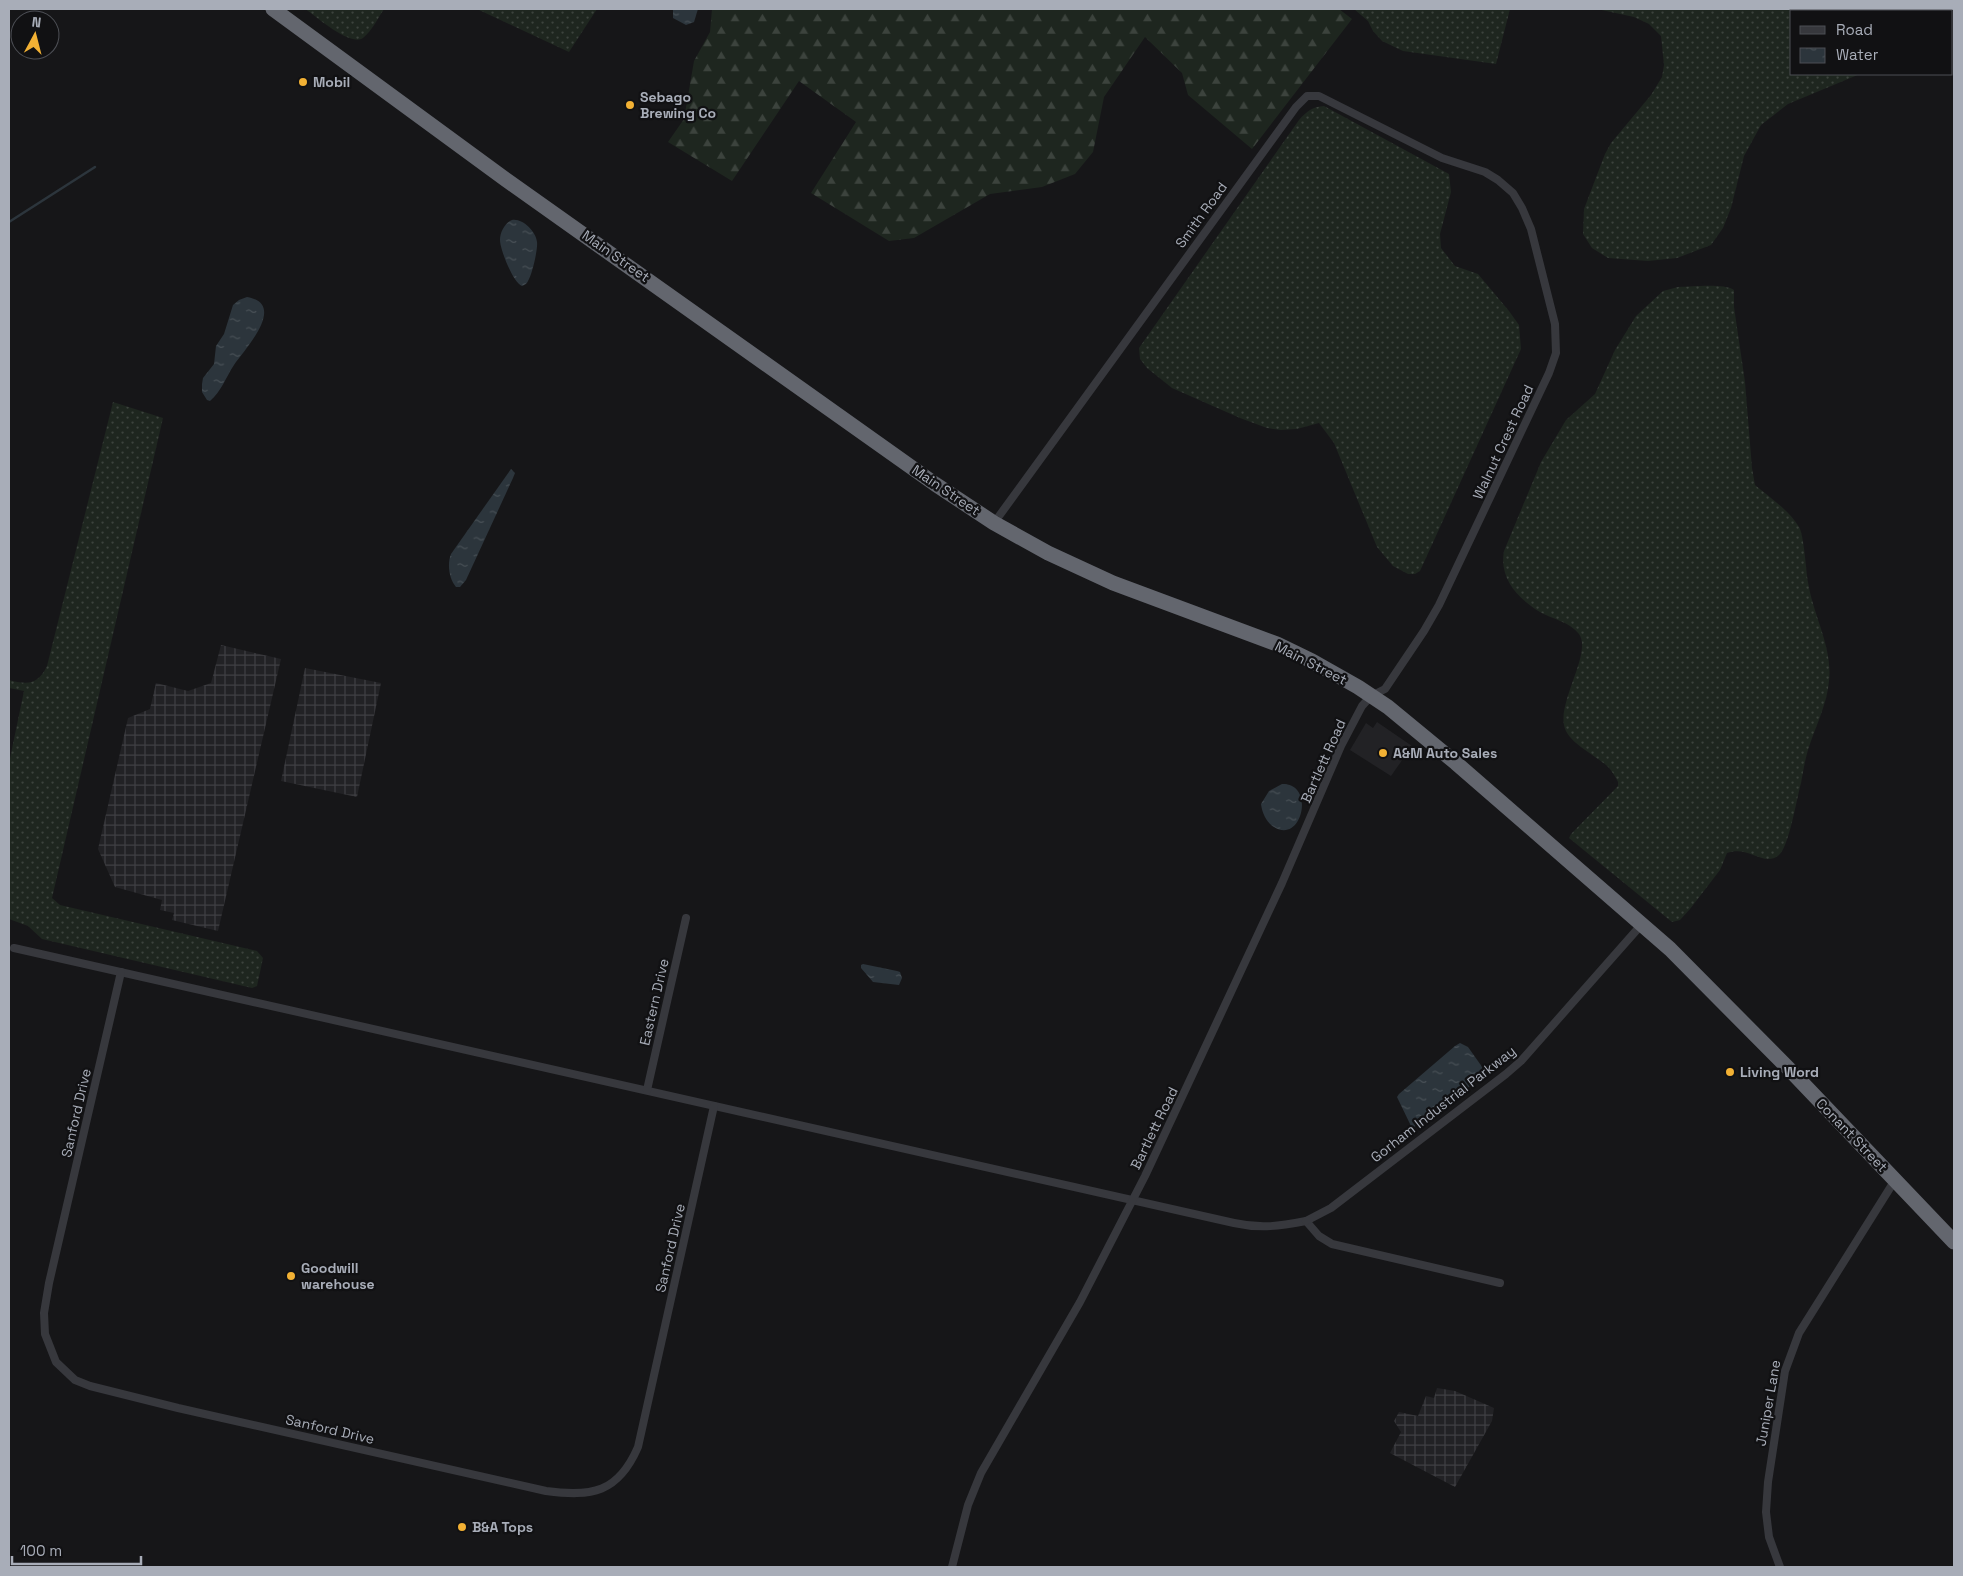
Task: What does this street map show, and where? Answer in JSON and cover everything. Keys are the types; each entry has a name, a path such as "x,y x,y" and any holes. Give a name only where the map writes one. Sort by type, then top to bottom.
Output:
{"highway":[{"name":"Main Street","path":"273,9 505,179 935,484 994,523 1048,553 1113,583 1277,644 1312,661 1371,696 1424,736 1642,924"},
{"name":"Conant Street","path":"1642,924 1699,978 1954,1242"}],"street":[{"name":"Smith Road","path":"994,523 1302,99 1310,95 1318,96 1442,158 1480,170 1498,180"},
{"name":"Walnut Crest Road","path":"1371,696 1384,689 1424,631 1545,382 1556,353 1555,324 1531,229 1516,198 1498,180"},
{"name":"Bartlett Road","path":"952,1567 968,1505 981,1473 1080,1302 1133,1200 1182,1100 1282,883 1341,746 1362,706 1371,696"},
{"name":"Eastern Drive","path":"647,1090 686,918"},
{"name":"Gorham Industrial Parkway","path":"1306,1222 1330,1208 1521,1061 1642,924"},
{"path":"14,948 1251,1227 1270,1227 1306,1222 1318,1236 1332,1244 1500,1283"},
{"name":"Sanford Drive","path":"121,972 49,1282 44,1313 45,1334 56,1362 75,1380 90,1386 178,1408 546,1491 585,1494 593,1493 606,1487 629,1466 638,1447 714,1106"},
{"name":"Juniper Lane","path":"1780,1567 1768,1537 1766,1512 1768,1482 1785,1371 1799,1333 1808,1316 1895,1180"}],"shaded area":[{"path":"221,645 281,659 218,931 172,920 174,913 160,910 162,900 115,887 98,849 128,718 150,709 156,683 188,691 211,683"},
{"path":"305,668 381,683 357,797 281,781"},
{"path":"1377,722 1412,746 1391,776 1350,750 1366,723 1373,728"},
{"path":"1437,1388 1455,1391 1494,1408 1492,1421 1455,1487 1390,1453 1401,1432 1394,1421 1399,1412 1418,1416 1426,1396 1434,1398"}],"green space":[{"path":"305,9 384,9 369,32 363,38 357,40 342,35"},
{"path":"477,9 597,9 569,52"},
{"path":"712,9 1339,9 1352,19 1252,149 1188,95 1182,73 1145,37 1104,97 1093,152 1075,174 1042,187 990,194 914,238 889,241 811,193 856,122 799,81 732,181 668,142 684,119 694,61 710,32"},
{"path":"1354,9 1510,9 1496,64 1403,51 1382,41 1373,31 1368,21"},
{"path":"1597,9 1919,9 1790,10 1790,75 1858,75 1788,104 1761,125 1744,156 1731,208 1723,228 1711,245 1677,258 1648,261 1608,258 1592,248 1583,234 1584,209 1605,154 1611,143 1651,95 1662,77 1664,65 1661,36 1649,24 1634,17"},
{"path":"1324,106 1449,174 1451,192 1440,234 1441,248 1455,266 1478,274 1519,325 1521,349 1420,571 1415,574 1408,574 1393,566 1377,547 1334,443 1319,423 1297,429 1281,430 1267,428 1172,388 1147,368 1140,359 1139,348 1299,120 1310,110"},
{"path":"1715,286 1734,290 1734,307 1745,382 1755,485 1790,515 1801,531 1808,582 1828,656 1829,681 1826,699 1808,750 1792,821 1783,850 1779,855 1767,859 1743,852 1727,853 1720,870 1690,909 1680,920 1672,922 1569,838 1618,786 1618,782 1605,764 1571,738 1566,732 1564,725 1566,702 1579,664 1581,652 1582,642 1579,634 1571,626 1540,612 1517,594 1507,578 1503,561 1504,551 1541,462 1566,420 1595,394 1615,350 1636,316 1663,291 1678,287"},
{"path":"113,402 163,418 52,898 60,905 257,951 263,958 257,986 252,988 42,939 28,926 9,919 9,763 24,691 9,688 9,680 21,683 31,682 40,677 47,666"}],"water":[{"path":"673,9 698,9 694,22 686,25 673,18"},
{"path":"512,220 520,221 528,226 537,242 536,256 531,273 527,283 522,286 518,284 511,272 501,244 500,237 502,231 507,223"},
{"path":"247,297 259,301 264,308 264,318 260,328 217,393 210,401 207,400 202,392 203,378 214,364 216,346 224,334 233,305"},
{"path":"511,469 515,473 513,478 466,580 460,587 456,587 449,571 451,554"},
{"path":"1282,784 1293,786 1299,793 1302,802 1298,821 1292,828 1284,830 1274,827 1269,823 1261,804 1269,791"},
{"path":"863,964 900,972 902,978 899,985 873,982 861,968"},
{"path":"1460,1043 1468,1047 1485,1071 1485,1075 1419,1124 1414,1127 1411,1126 1397,1097"}],"waterway":[{"path":"9,222 95,167"}],"place":[{"name":"Mobil","path":"303,82"},
{"name":"Sebago Brewing Co","path":"630,105"},
{"name":"A&M Auto Sales","path":"1383,753"},
{"name":"Living Word","path":"1730,1072"},
{"name":"Goodwill warehouse","path":"291,1276"},
{"name":"B&A Tops","path":"462,1527"}]}
